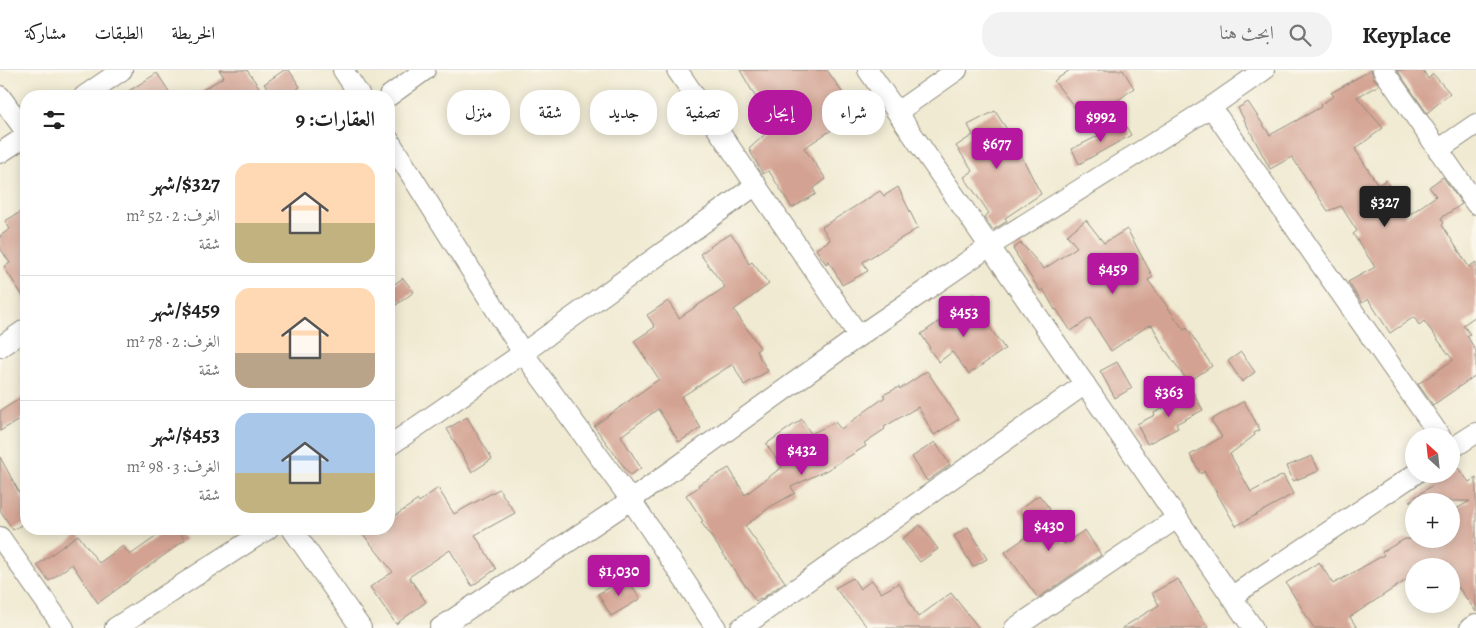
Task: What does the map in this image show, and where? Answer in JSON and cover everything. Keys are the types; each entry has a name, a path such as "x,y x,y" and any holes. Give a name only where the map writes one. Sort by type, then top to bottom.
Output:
{"street":[{"path":"93,90 122,70"},
{"path":"343,70 356,90"},
{"path":"395,92 425,70"},
{"path":"677,70 859,336"},
{"path":"868,70 1253,628"},
{"path":"897,112 957,70"},
{"path":"440,628 631,500 859,336 990,246 1212,107 1264,70"},
{"path":"1383,70 1476,204"},
{"path":"0,96 20,125"},
{"path":"1212,107 1434,428"},
{"path":"1438,150 1476,124"},
{"path":"0,153 20,138"},
{"path":"395,149 524,353 631,500 716,628"},
{"path":"395,442 524,353 756,185"},
{"path":"0,347 20,334"},
{"path":"741,628 1085,384"},
{"path":"1460,444 1476,433"},
{"path":"1231,597 1405,481"},
{"path":"1026,625 1176,518"},
{"path":"115,628 259,535"},
{"path":"296,535 361,628"},
{"path":"0,537 64,628"},
{"path":"1470,628 1476,624"}],"building":[{"path":"219,70 247,70 261,90 202,90 224,77"},
{"path":"284,70 289,70 300,87 296,90 269,90 264,84"},
{"path":"740,70 827,70 841,90 822,90 822,135 824,135 804,148 826,179 813,189 816,194 792,208 769,171 763,174 749,149 764,135 812,135 812,90 752,90"},
{"path":"1070,70 1123,70 1134,88 1088,124 1054,81"},
{"path":"1371,70 1373,77 1379,85 1357,97 1383,128 1355,149 1378,185 1386,180 1406,217 1436,196 1429,187 1443,177 1462,204 1441,218 1444,223 1442,225 1469,267 1476,262 1476,316 1463,325 1470,334 1467,336 1476,351 1476,375 1433,405 1418,384 1453,360 1424,321 1419,325 1414,317 1390,333 1368,299 1362,303 1348,282 1375,267 1353,234 1357,231 1341,206 1328,211 1292,157 1270,169 1238,108 1248,102 1270,135 1321,107 1320,105 1334,96 1331,93"},
{"path":"1397,70 1423,70 1428,79 1433,74 1450,93 1427,113"},
{"path":"157,73 168,90 130,90"},
{"path":"995,111 1011,136 1041,194 1005,218 1007,221 993,230 984,217 989,213 964,177 973,171 956,146 973,135 968,125"},
{"path":"1124,123 1131,135 1079,164 1072,149"},
{"path":"898,187 918,228 863,262 868,271 842,285 829,261 826,264 816,249 830,240 822,227 880,191 884,196"},
{"path":"20,212 20,292 4,267 10,263 0,248 0,236 10,229 5,221"},
{"path":"1086,220 1104,243 1127,229 1153,277 1148,280 1184,330 1187,328 1212,366 1188,382 1163,346 1152,325 1149,325 1111,351 1090,318 1071,331 1055,310 1043,289 1040,291 1013,249 1021,243 1044,269 1077,247 1067,235"},
{"path":"731,234 739,244 749,264 752,262 769,284 734,310 760,348 756,351 768,371 744,385 733,364 681,397 701,428 679,442 658,409 621,436 641,468 630,475 594,426 659,379 634,341 655,327 647,315 668,301 679,318 725,287 700,254"},
{"path":"403,278 414,292 395,306 395,284"},
{"path":"970,300 1005,349 969,374 952,352 939,362 921,334"},
{"path":"1241,352 1255,372 1242,382 1228,361"},
{"path":"1117,362 1132,388 1115,398 1100,371"},
{"path":"927,371 959,419 934,435 918,407 884,427 885,429 864,443 866,446 827,470 791,487 795,493 770,507 745,526 785,582 756,601 701,522 703,521 686,495 699,487 698,485 729,468 745,495 782,467 766,444 802,419 811,434 835,422 841,429 885,397 883,395 899,387 900,389"},
{"path":"1193,392 1203,410 1176,424 1178,428 1147,444 1137,424"},
{"path":"20,399 20,419 0,431 0,411"},
{"path":"1244,401 1260,430 1230,454 1251,492 1283,475 1293,494 1236,526 1204,471 1201,474 1190,455 1222,437 1211,420"},
{"path":"467,417 492,459 472,472 447,429"},
{"path":"935,442 950,465 927,481 912,457"},
{"path":"1312,456 1319,471 1293,481 1287,466"},
{"path":"0,457 20,494 20,526 13,530 0,510"},
{"path":"1460,471 1469,482 1476,478 1476,612 1460,590 1460,558 1405,558 1405,581 1350,617 1357,628 1314,628 1286,583 1319,562 1333,584 1384,555 1382,552 1405,539 1405,548 1460,548 1460,507 1470,501 1460,501 1460,493 1421,493 1436,483 1460,483"},
{"path":"438,488 454,514 499,489 515,513 475,535 496,569 472,586 450,550 409,577 426,602 396,624 370,587 393,572 364,535 395,535 395,516 418,500 419,502"},
{"path":"1039,495 1050,509 1043,514 1064,544 1085,530 1101,555 1038,598 1005,552 1036,530 1019,510"},
{"path":"920,525 938,549 920,562 902,539"},
{"path":"968,527 987,559 973,567 954,536"},
{"path":"78,535 99,563 123,546 130,555 158,535 181,535 185,540 98,603 72,564 49,581 37,565"},
{"path":"627,578 640,599 611,616 598,594"},
{"path":"853,578 860,589 872,580 881,593 899,583 918,617 951,593 979,628 868,628 835,588"},
{"path":"1178,579 1209,628 1122,628 1159,605 1152,593"}]}
